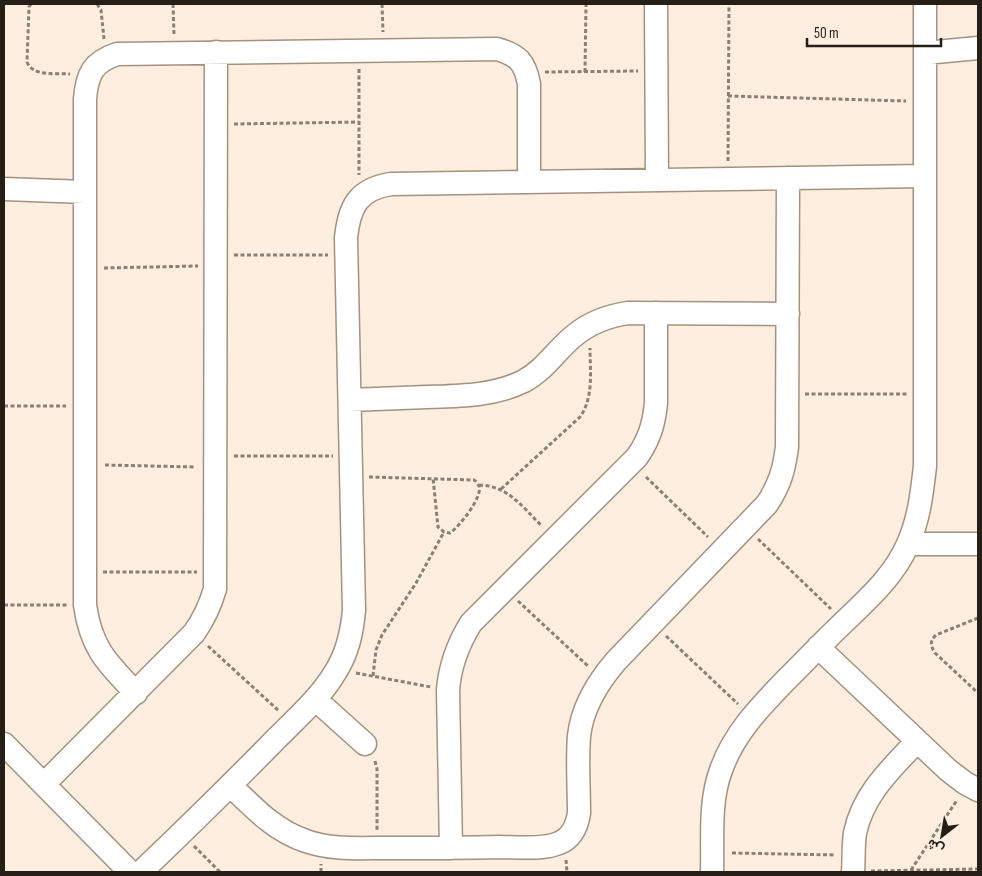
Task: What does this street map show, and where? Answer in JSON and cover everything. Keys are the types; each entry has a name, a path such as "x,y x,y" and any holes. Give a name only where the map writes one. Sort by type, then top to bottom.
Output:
{"street":[{"path":"656,4 657,180"},
{"path":"712,862 713,802 720,771 733,742 751,716 818,647 877,591 893,570 908,544 920,507 925,466 925,4"},
{"path":"925,53 978,48"},
{"path":"136,693 103,657 94,641 88,624 85,605 85,99 89,75 96,65 106,58 117,54 497,49 510,53 521,60 527,72 529,84 529,182"},
{"path":"44,784 194,634 204,620 214,589 216,462 216,52"},
{"path":"141,872 231,786 315,699 337,670 348,644 352,631 354,610 347,222 359,198 380,186 391,184 924,176"},
{"path":"231,786 269,822 286,833 321,846 451,848 549,846 566,840 577,824 579,814 580,736 588,706 602,679 616,661 767,504 778,486 785,467 787,446 788,178"},
{"path":"4,189 85,192"},
{"path":"350,400 464,395 510,387 538,372 574,335 609,316 628,313 788,314"},
{"path":"451,848 448,690 453,658 471,623 631,463 645,445 655,418 656,313"},
{"path":"908,544 978,544"},
{"path":"818,647 948,770 973,787"},
{"path":"315,699 365,744"},
{"path":"854,866 855,834 860,814 869,796 881,779 917,741"},
{"path":"4,744 130,872"}],"path":[{"path":"31,4 29,7 27,62 30,68 35,72 89,75"},
{"path":"97,4 101,10 106,58"},
{"path":"173,4 174,53"},
{"path":"382,4 383,50"},
{"path":"585,72 586,4"},
{"path":"727,179 729,4"},
{"path":"359,51 359,198"},
{"path":"527,72 656,71"},
{"path":"728,96 924,101"},
{"path":"216,124 359,122"},
{"path":"85,268 347,255"},
{"path":"501,489 580,417 585,410 590,394 590,325"},
{"path":"787,394 924,395"},
{"path":"4,406 84,406"},
{"path":"84,465 216,462 351,466 433,478 474,480 479,485 508,492 555,539"},
{"path":"631,463 722,551"},
{"path":"433,478 438,527 444,532 450,533 461,524 477,499 480,491 479,485"},
{"path":"745,527 844,622"},
{"path":"372,676 376,650 382,635 416,583 444,532"},
{"path":"84,572 215,572"},
{"path":"505,589 602,679"},
{"path":"4,605 85,605"},
{"path":"978,618 936,634 932,640 931,647 978,693"},
{"path":"653,623 751,716"},
{"path":"194,634 292,723"},
{"path":"337,670 448,690"},
{"path":"365,744 374,758 377,770 377,848"},
{"path":"911,871 973,787"},
{"path":"182,834 220,872"},
{"path":"712,862 854,866 911,871 978,869"}]}
